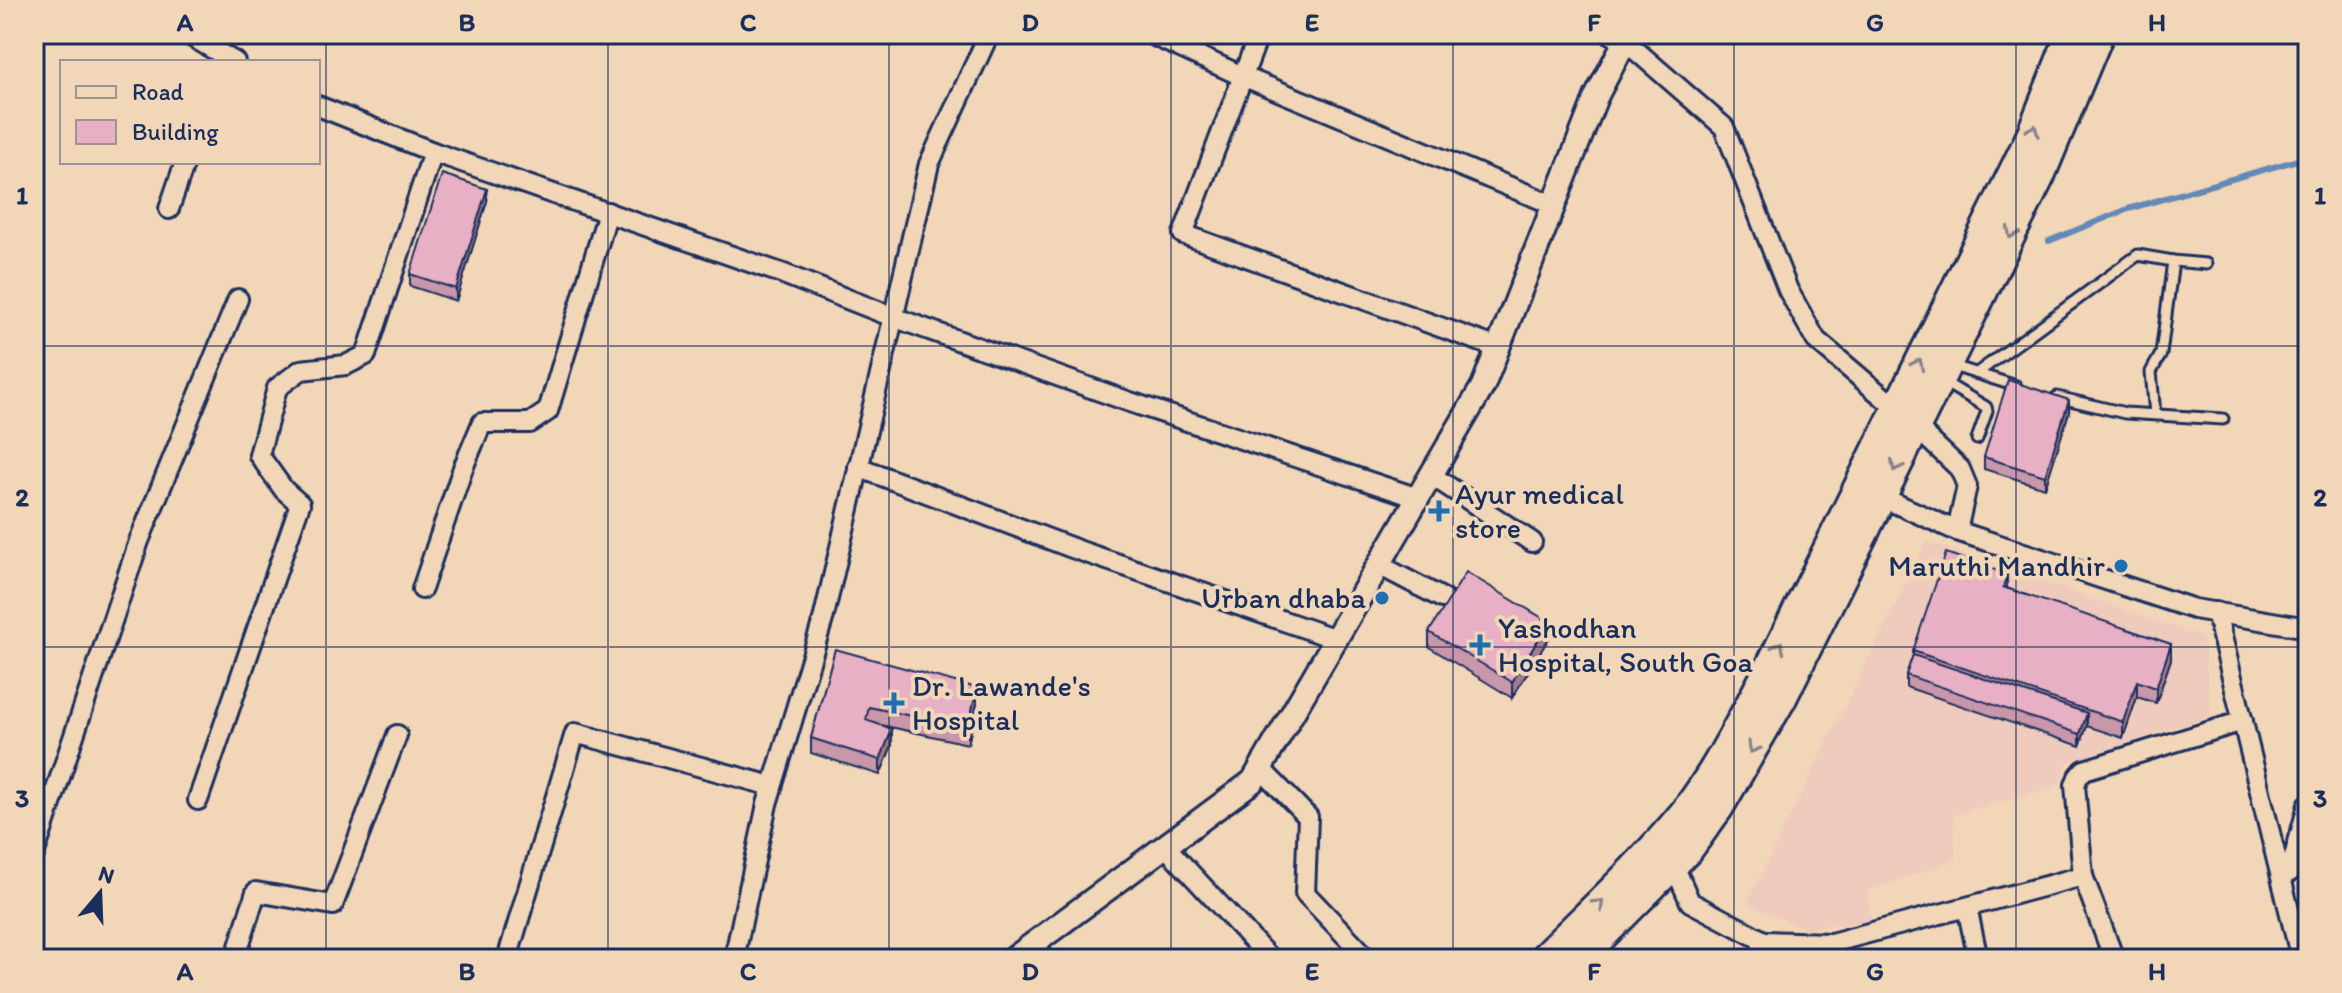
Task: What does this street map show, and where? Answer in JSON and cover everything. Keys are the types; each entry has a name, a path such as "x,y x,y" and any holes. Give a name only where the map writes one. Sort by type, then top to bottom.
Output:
{"main road":[{"path":"1543,959 1646,856 1685,811 1724,751 1906,418 2029,140 2071,34"},
{"path":"1579,959 1688,850 1719,807 1782,698 1881,497 1906,418 1943,371 2040,176 2099,34"}],"street":[{"path":"187,34 226,60"},
{"path":"1150,34 1242,76 1554,205"},
{"path":"1259,34 1183,234 1498,348"},
{"path":"734,959 772,786 824,616 929,164 984,35"},
{"path":"1013,959 1038,952 1165,846 1253,781 1261,769 1483,386 1621,36 1724,127 1788,290 1816,340 1960,469 1967,486 1957,531"},
{"path":"320,107 433,152 781,273 893,317 1130,402 1418,498"},
{"path":"198,800 300,504 284,490 259,455 277,388 301,370 346,365 366,355 433,152"},
{"path":"169,209 184,164"},
{"path":"422,589 463,468 482,423 530,423 548,411 608,212"},
{"path":"34,855 139,541 238,299"},
{"path":"858,467 1075,549 1336,639"},
{"path":"1431,475 1532,542"},
{"path":"1881,497 1957,531 2194,609 2308,628"},
{"path":"1379,565 1442,598"},
{"path":"2216,612 2243,721 2292,872 2301,959"},
{"path":"2114,959 2083,876 2075,785 2078,777 2084,770 2243,721"},
{"path":"507,959 575,733 772,786"},
{"path":"235,959 256,892 333,905 397,735"},
{"path":"1261,769 1308,817 1305,893 1368,959"},
{"path":"2292,872 2308,805"},
{"path":"1165,846 1270,959"},
{"path":"1674,865 1690,902 1761,950 1833,951 1967,907 2083,876"},
{"path":"1967,907 1978,959"}],"lane":[{"path":"1977,373 2138,255 2206,264"},
{"path":"2155,414 2151,372 2161,354 2173,261"},
{"path":"1943,371 1977,373 2020,387"},
{"path":"1943,371 1986,407 1977,439"},
{"path":"2049,395 2125,413 2223,419"}],"shaded area":[{"path":"1927,541 2203,637 2211,716 2068,762 2058,786 1953,815 1955,860 1867,891 1871,921 1803,928 1747,903"}],"building":[{"path":"442,174 487,189 456,289 410,274"},
{"path":"2008,380 2069,400 2045,476 1984,457"},
{"path":"1946,553 2007,574 2003,587 2171,644 2156,688 2137,681 2123,722 1913,651"},
{"path":"1466,572 1549,622 1512,682 1429,632"},
{"path":"835,649 977,688 968,728 869,707 866,720 892,729 880,760 811,738"},
{"path":"1913,655 2087,713 2080,734 1906,675"}],"waterway":[{"path":"2049,241 2128,209 2308,157"}],"place":[{"name":"Ayur medical store","path":"1439,511"},
{"name":"Maruthi Mandhir","path":"2121,566"},
{"name":"Urban dhaba","path":"1382,598"},
{"name":"Yashodhan Hospital, South Goa","path":"1480,645"},
{"name":"Dr. Lawande's Hospital","path":"894,703"}]}
